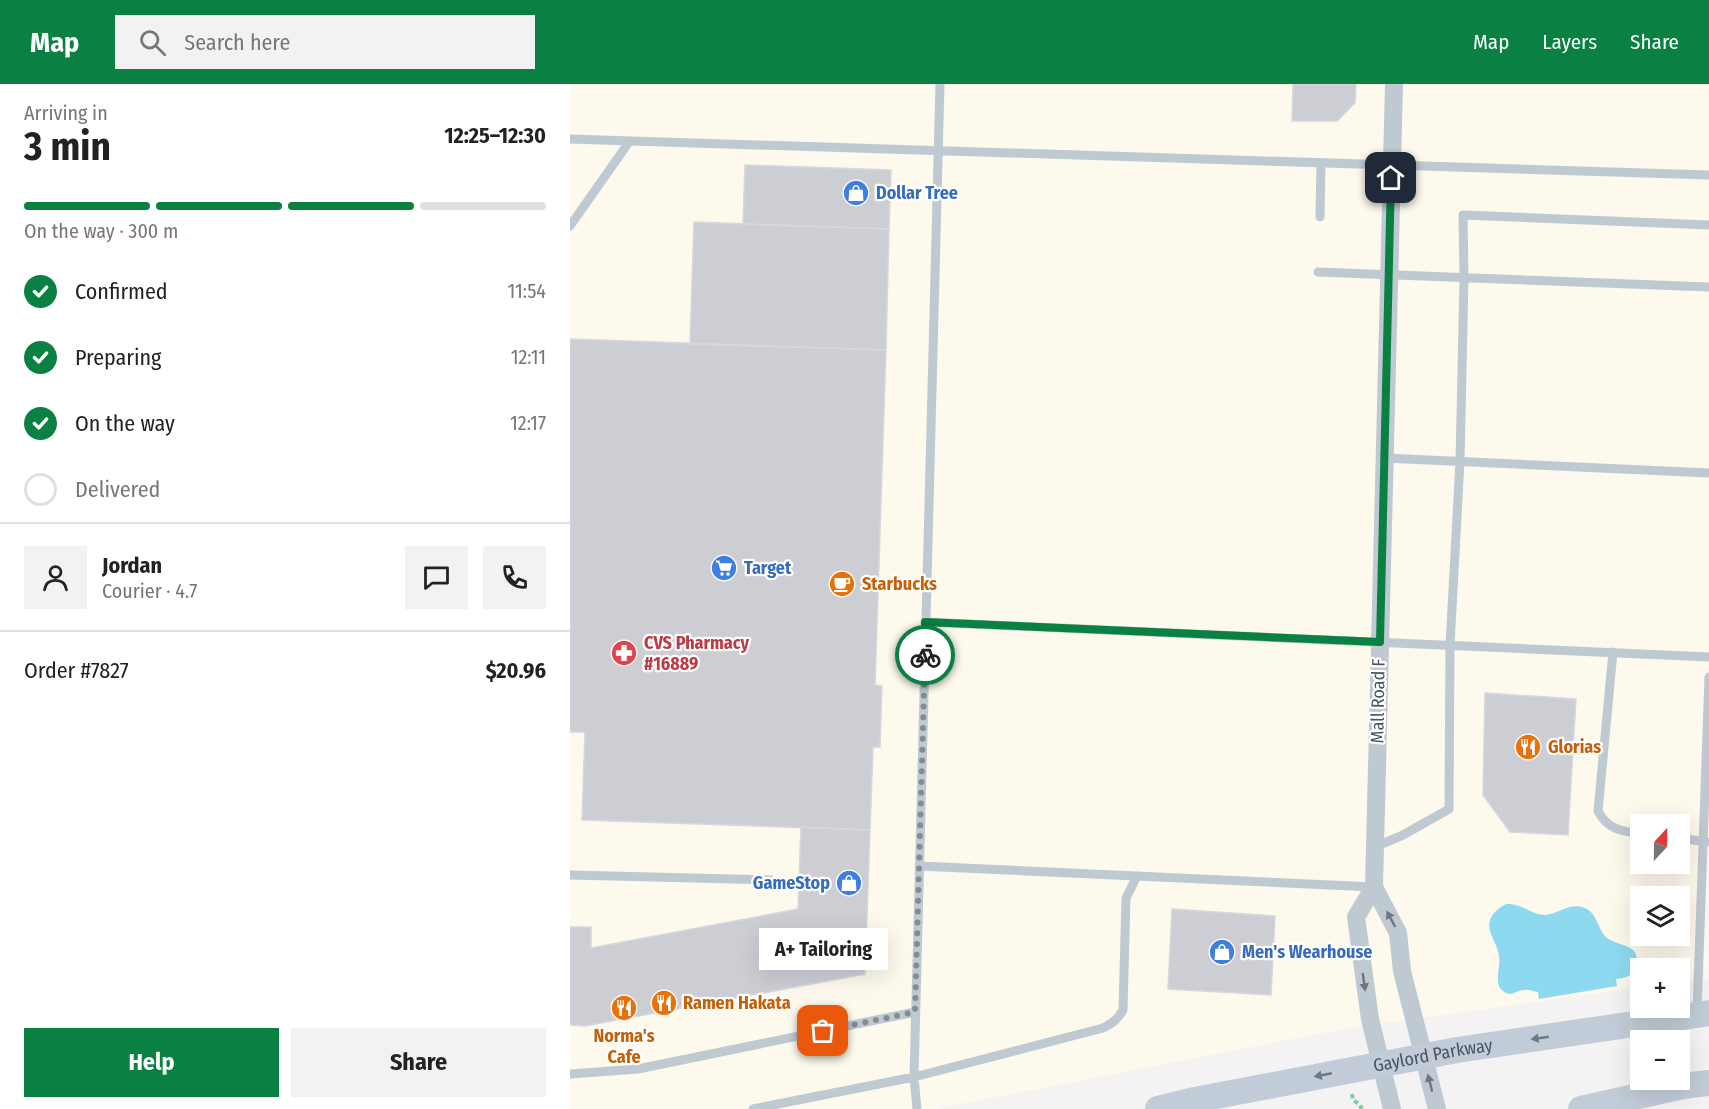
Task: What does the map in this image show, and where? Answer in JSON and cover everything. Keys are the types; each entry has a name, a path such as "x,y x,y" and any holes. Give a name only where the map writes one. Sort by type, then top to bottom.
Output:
{"street":[{"name":"Mall Road F","path":"1394,84 1374,887 1398,933 1402,970 1437,1109"},
{"name":"Mall Road F","path":"1374,887 1356,917 1370,1018 1392,1109"},
{"name":"Gaylord Parkway","path":"1158,1109 1423,1056 1703,1013"},
{"path":"1581,1109 1683,1086 1709,1083"}],"lane":[{"path":"917,1109 914,1077 915,1012 940,84"},
{"path":"570,140 1709,175"},
{"path":"570,226 628,142"},
{"path":"1320,217 1321,164"},
{"path":"1375,847 1403,835 1449,809 1450,645 1460,462 1463,215 1709,225"},
{"path":"1317,272 1709,287"},
{"path":"1384,458 1709,473"},
{"path":"925,622 1709,657"},
{"path":"1613,652 1598,811 1603,821 1611,827 1630,832"},
{"path":"1703,1013 1709,677"},
{"path":"1690,840 1706,842"},
{"path":"919,866 1374,887"},
{"path":"570,875 770,880"},
{"path":"753,1109 914,1077 1103,1028 1117,1020 1123,1010 1126,898 1137,876"},
{"path":"570,1074 638,1070 915,1012"}],"path":[{"path":"1352,1094 1353,1100 1362,1109"}],"shaded area":[{"path":"570,84 1709,84 1709,979 1690,981 1690,958 1630,958 1630,989 1350,1028 935,1109 570,1109"}],"water":[{"path":"1506,904 1512,904 1545,915 1574,906 1585,908 1595,917 1606,937 1628,947 1636,954 1637,958 1630,958 1630,975 1616,979 1617,986 1539,999 1538,992 1529,990 1506,993 1498,984 1499,956 1489,924 1499,909"}],"building":[{"path":"1293,84 1356,84 1355,103 1337,121 1292,121"},
{"path":"745,165 891,170 889,229 743,224"},
{"path":"694,222 889,229 886,350 690,344"},
{"name":"Target","path":"570,339 886,350 875,685 882,686 880,747 873,747 870,830 582,820 585,732 570,732"},
{"name":"Glorias","path":"1485,693 1576,699 1568,835 1510,832 1483,795"},
{"path":"801,827 870,830 865,974 585,1026 570,1025 570,927 591,927 591,948 798,909"},
{"name":"Men's Wearhouse","path":"1172,909 1275,916 1271,995 1168,989"}],"way so far":[{"path":"823,1031 915,1012 925,655"}],"place":[{"name":"Dollar Tree","path":"856,193"},
{"name":"Target","path":"724,568"},
{"name":"Starbucks","path":"842,584"},
{"name":"CVS Pharmacy #16889","path":"624,653"},
{"name":"Glorias","path":"1528,747"},
{"name":"GameStop","path":"849,883"},
{"name":"Men's Wearhouse","path":"1222,952"},
{"name":"Ramen Hakata","path":"664,1003"},
{"name":"Norma's Cafe","path":"624,1008"},
{"name":"A+ Tailoring","path":"823,1031"}],"route":[{"path":"925,655 925,622 1380,642 1391,178"}]}
